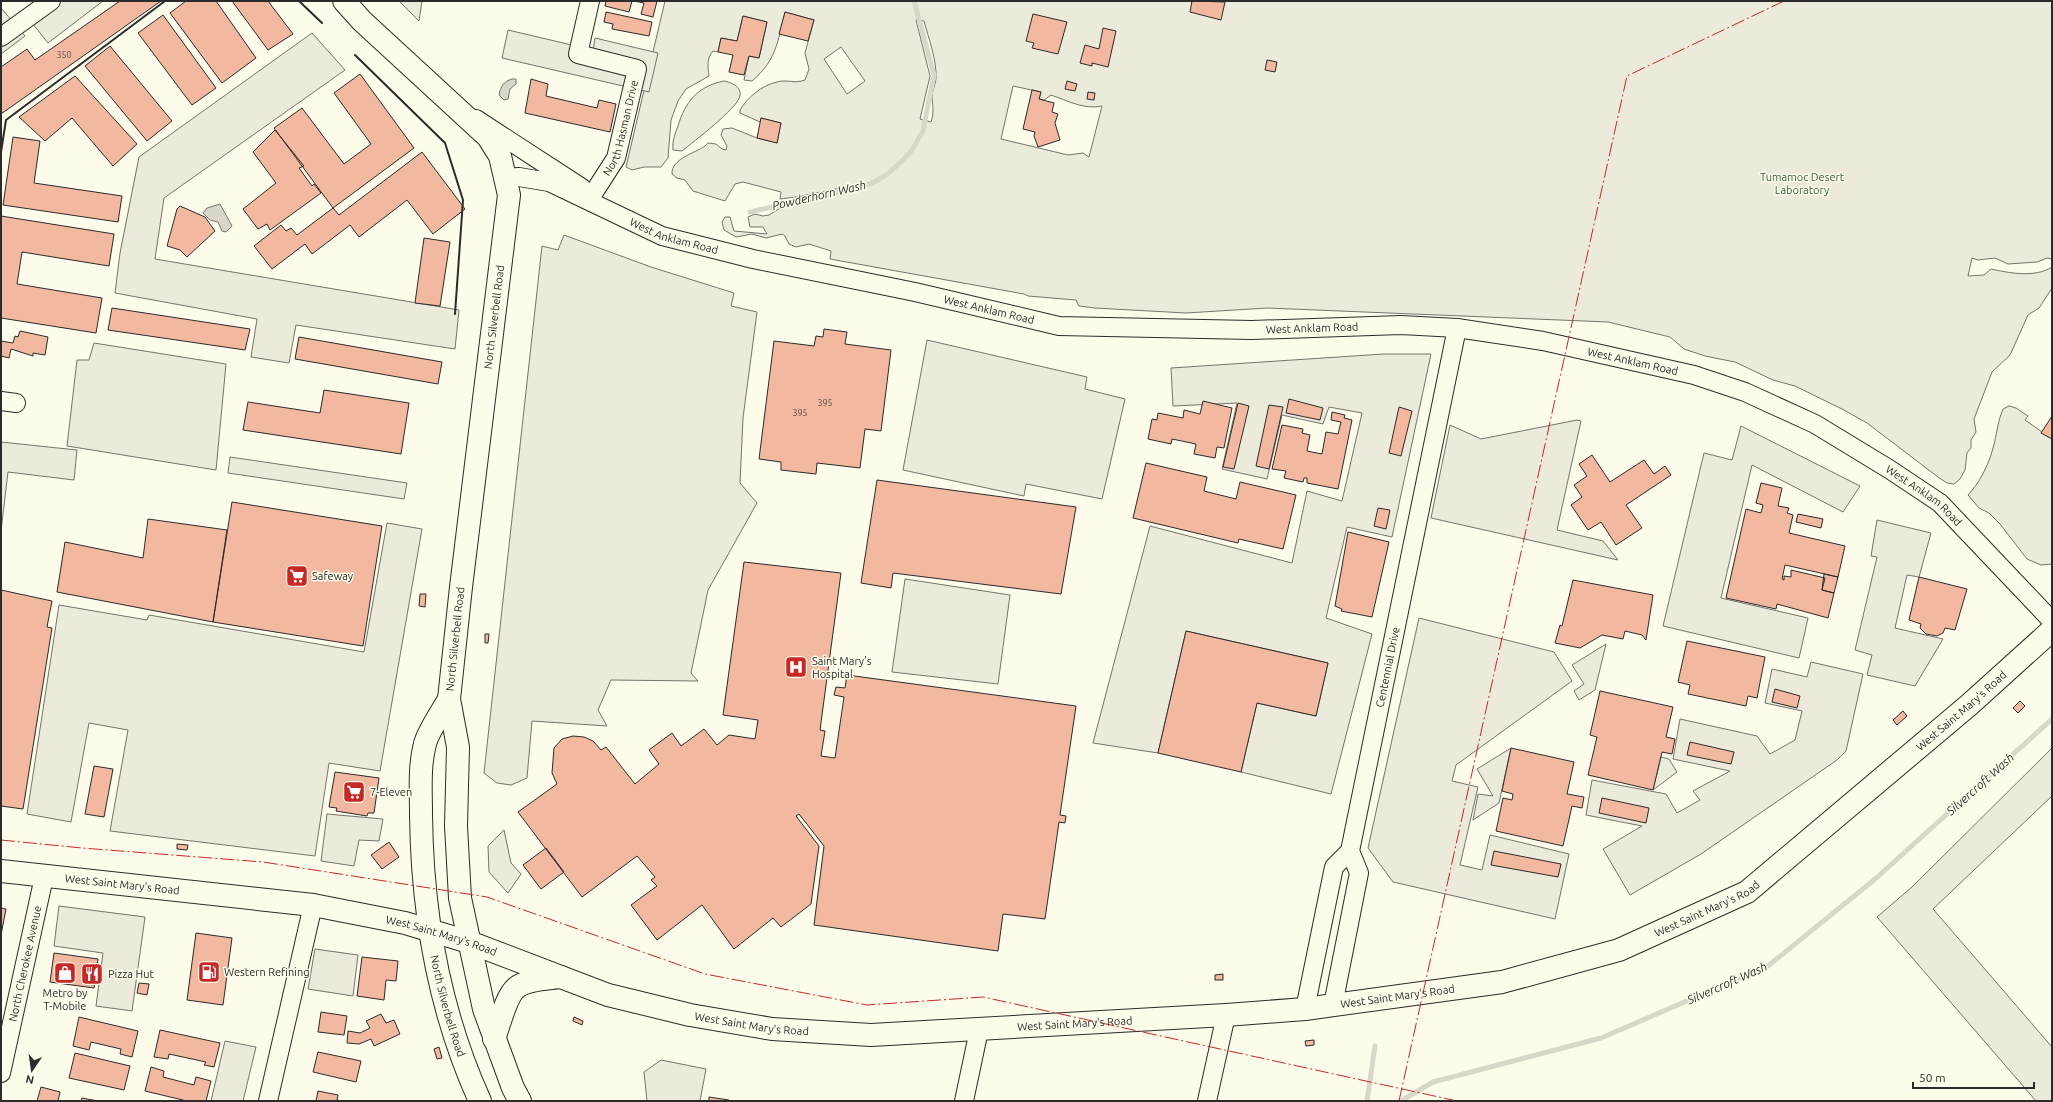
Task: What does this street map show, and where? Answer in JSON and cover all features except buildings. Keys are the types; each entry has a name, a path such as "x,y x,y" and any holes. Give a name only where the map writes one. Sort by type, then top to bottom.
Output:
{"main road":[{"name":"North Silverbell Road","path":"344,1 362,21 488,137 500,156 509,195 461,587 449,699 458,747 456,826 459,887 484,1010 494,1039 520,1101"},
{"name":"West Saint Mary's Road","path":"1,871 44,877 313,905 405,923 469,942 608,995 690,1015 772,1029 871,1035 979,1030 1305,1009 1502,982 1619,950 1747,892 1969,705 2052,630"},
{"name":"North Silverbell Road","path":"449,699 425,743 421,778 423,874 430,930 438,976 455,1036 480,1101"},
{"path":"494,1039 508,1001 516,988 525,984 561,977"}],"street":[{"path":"1,37 51,1"},
{"name":"North Hasman Drive","path":"590,1 578,54 637,69 616,158 590,198"},
{"path":"449,102 517,144 590,198"},
{"name":"West Anklam Road","path":"506,178 519,177 548,182 590,198 662,236 738,255 914,292 1059,326 1252,330 1401,325 1457,328 1543,341 1694,375 1744,392 1815,424 1889,468 1940,503 2052,621"},
{"name":"Centennial Drive","path":"1350,851 1457,328"},
{"path":"1305,1009 1334,867 1350,851 1359,872 1333,1005"},
{"name":"North Cherokee Avenue","path":"1,1073 44,877"},
{"path":"268,1101 313,905"},
{"path":"1207,1101 1226,1015"},
{"path":"964,1101 979,1030"}],"green space":[{"name":"Tumamoc Desert Laboratory","path":"665,1 2052,1 2052,259 2047,258 2037,262 2008,264 1995,258 1978,260 1972,258 1968,276 1984,275 1991,269 2030,274 2038,273 2052,267 2052,288 2039,308 2028,315 2010,355 1992,372 1974,419 1976,432 1971,440 1971,448 1967,453 1965,470 1960,479 1954,484 1947,483 1938,477 1867,423 1795,386 1773,380 1735,362 1705,356 1684,349 1670,337 1608,322 1267,308 1186,313 1095,308 1079,306 1076,300 1028,296 1024,294 830,259 831,251 809,244 796,247 789,244 785,236 782,234 766,238 752,234 736,237 724,230 722,222 725,217 730,217 734,231 767,234 763,227 750,227 748,217 755,214 763,216 769,215 782,207 845,192 846,187 780,199 781,192 743,182 735,184 725,201 693,191 685,180 677,178 672,174 675,164 679,160 708,143 716,144 722,149 726,150 727,146 721,135 723,129 732,128 757,138 777,143 781,123 761,118 760,122 740,113 740,110 751,97 766,86 781,81 797,82 805,80 809,69 805,53 814,20 785,12 775,50 766,66 752,81 744,80 749,56 759,58 767,22 743,16 737,41 721,38 718,52 713,51 709,57 709,76 686,89 678,101 671,120 668,158 661,167 644,167 632,170 626,167","holes":["916,20 924,21 935,65 936,79 932,95 933,113 931,122 920,119 930,76","841,47 865,81 847,94 824,59","1013,86 1041,92 1039,99 1044,100 1051,95 1083,106 1102,106 1089,157 1083,153 1068,155 1001,139"]},
{"path":"724,81 730,82 738,88 740,96 737,102 705,133 682,151 673,150 675,135 681,117 694,96 715,83"},
{"path":"2009,406 2016,408 2028,416 2025,420 2052,439 2052,564 2041,565 2027,559 2000,524 1989,513 1979,508 1968,495 1980,480 1986,467 1993,448 2001,414 2003,409"},
{"path":"1606,644 1595,690 1579,700 1574,691 1584,684 1572,665"},
{"path":"1511,748 1499,803 1473,820 1478,794 1493,796 1477,769"},
{"path":"1661,757 1669,759 1677,772 1653,790"}],"shaded area":[{"path":"53,1 103,1 48,43 29,19"},
{"path":"399,1 422,1 419,21"},
{"path":"1,8 25,36 1,54"},
{"path":"508,30 593,50 595,38 658,53 649,92 502,58"},
{"path":"312,33 345,70 164,198 155,259 459,310 455,349 296,325 289,363 251,357 257,319 115,293 120,253 139,157"},
{"path":"512,79 516,79 516,84 510,89 508,99 504,100 499,95 501,89 504,83"},
{"path":"220,204 232,226 226,232 222,231 218,222 210,220 203,213 207,208"},
{"path":"564,235 651,267 734,293 731,306 757,312 743,418 740,483 757,503 708,590 691,673 698,681 611,680 598,710 607,726 532,721 527,778 511,785 497,783 484,773 542,246 558,250"},
{"path":"927,340 1087,377 1085,389 1125,399 1102,499 1026,484 1024,496 903,470"},
{"path":"94,343 226,364 216,470 67,446 77,360 89,360"},
{"path":"1384,354 1431,354 1392,537 1347,527 1326,618 1372,634 1331,794 1241,772 1257,703 1316,716 1328,663 1186,631 1158,753 1093,743 1150,526 1292,563 1307,491 1342,501 1362,413 1329,407 1323,424 1282,415 1267,479 1222,469 1237,403 1173,406 1171,368"},
{"path":"1577,420 1581,421 1557,530 1603,541 1618,560 1431,518 1450,425 1481,439"},
{"path":"1741,426 1860,486 1843,512 1752,465 1721,598 1808,618 1799,658 1663,626 1704,453 1732,460"},
{"path":"1,442 77,450 74,480 8,472 1,531"},
{"path":"230,457 407,483 404,499 228,473"},
{"path":"1877,520 1931,533 1919,577 1907,575 1895,628 1943,639 1915,686 1867,675 1872,655 1855,650 1877,557 1871,556"},
{"path":"387,523 422,529 380,771 329,763 315,856 110,831 128,730 89,723 71,822 27,814 59,605 147,620 149,615 364,652"},
{"path":"905,579 1010,595 998,684 892,672"},
{"path":"1419,618 1554,652 1572,681 1456,765 1452,781 1478,787 1460,865 1482,870 1490,835 1569,854 1555,919 1393,882 1368,848"},
{"path":"1811,662 1863,674 1846,751 1837,760 1701,854 1630,895 1603,849 1642,826 1586,815 1592,780 1666,794 1677,813 1700,800 1693,791 1730,771 1673,759 1680,719 1757,736 1770,754 1795,740 1802,711 1765,703 1772,669 1807,677"},
{"path":"2052,748 2052,796 1933,909 2052,1047 2052,1101 2036,1101 1877,917 1912,887"},
{"path":"327,814 383,819 379,841 359,840 354,866 321,861"},
{"path":"504,830 511,863 521,874 508,893 489,872 488,846"},
{"path":"59,906 145,917 132,1011 96,1006 103,953 54,946"},
{"path":"315,949 358,955 353,996 308,989"},
{"path":"225,1041 256,1047 243,1101 211,1101"},
{"path":"661,1060 706,1069 700,1101 647,1101 644,1072"}],"waterway":[{"name":"Powderhorn Wash","path":"750,212 870,184 885,176 912,150 923,131 934,75 914,1"},
{"name":"Silvercroft Wash","path":"1401,1101 1433,1082 1601,1038 1768,966 1874,880 2052,719"},
{"path":"1367,1101 1375,1046"}],"wall":[{"path":"1,152 6,120 165,1"},
{"path":"299,1 322,23"},
{"path":"355,55 445,143 463,200 455,314"}],"power":[{"path":"1399,1101 1627,76 1784,1"},
{"path":"1,840 263,862 487,897 705,974 867,1005 983,997 1457,1101"}],"place":[{"name":"Safeway","path":"297,576"},
{"name":"Saint Mary's Hospital","path":"796,667"},
{"name":"7-Eleven","path":"354,792"},
{"name":"Western Refining","path":"209,972"},
{"name":"Metro by T-Mobile","path":"65,973"},
{"name":"Pizza Hut","path":"92,974"}]}
